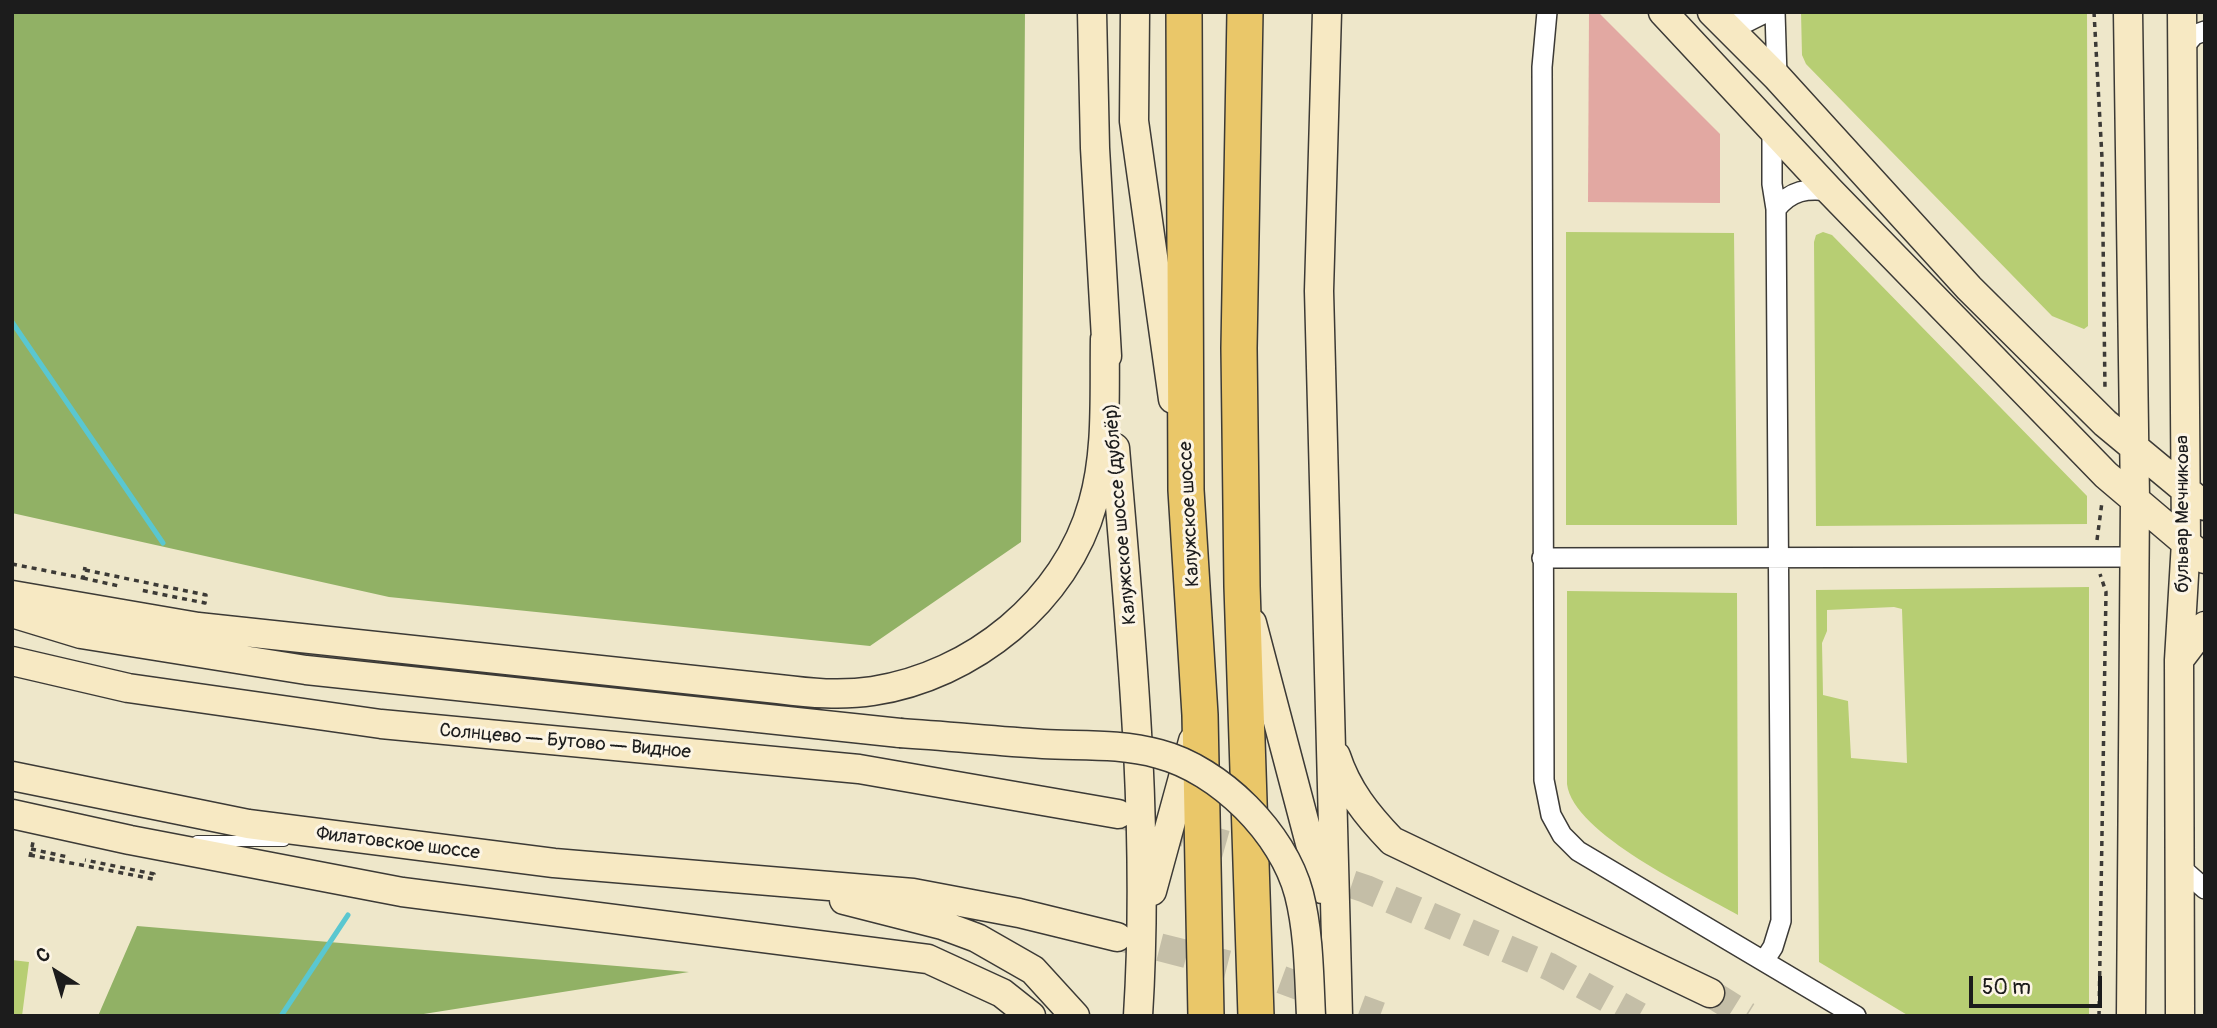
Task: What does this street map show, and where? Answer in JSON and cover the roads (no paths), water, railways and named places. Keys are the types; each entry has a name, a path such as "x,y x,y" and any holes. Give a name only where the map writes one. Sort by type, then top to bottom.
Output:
{"highway":[{"name":"Калужское шоссе","path":"1184,12 1186,490 1200,715 1206,1016"},
{"path":"1245,12 1240,348 1242,586 1256,1016"}],"main road":[{"name":"Калужское шоссе (дублёр)","path":"1092,12 1105,339 1132,642 1144,928 1138,1016"},
{"path":"1135,12 1134,121 1186,490"},
{"path":"1327,12 1319,291 1338,1016"},
{"path":"1663,12 1830,191 2106,475 2195,550"},
{"path":"2128,12 2132,446 2135,499 2131,1016"},
{"name":"бульвар Мечникова","path":"2180,1016 2179,660 2195,550 2183,488 2182,12"},
{"path":"1717,17 1777,77 1969,288 2105,423 2205,506"},
{"path":"12,595 239,632 814,693 843,694 902,684 955,664 982,650 1009,630 1047,589 1075,546 1093,506 1100,474 1105,339"},
{"path":"1242,586 1308,827 1335,946"},
{"path":"12,613 81,634 306,670 900,733 1045,744 1110,744 1161,754 1209,776 1238,799 1274,840 1299,893 1309,958 1311,1016"},
{"path":"2179,660 2205,626"},
{"name":"Солнцево — Бутово — Видное","path":"12,661 128,688 354,720 859,769 1118,814"},
{"path":"1144,928 1158,862 1200,715"},
{"path":"1331,740 1344,780 1368,817 1391,841 1710,993"},
{"name":"Филатовское шоссе","path":"12,776 248,824 554,863 788,884"},
{"path":"12,814 130,840 402,892 928,959 1002,993 1031,1016"},
{"path":"788,884 913,893 1019,912 1117,937"},
{"path":"788,884 943,925 977,938 1033,970 1074,1016"}],"street":[{"path":"1547,12 1542,67 1542,558 1544,780 1547,804 1556,826 1578,851 1856,1016"},
{"path":"1717,17 1747,22 1767,12"},
{"path":"1775,12 1777,77"},
{"path":"2182,49 2194,35 2205,31"},
{"path":"1764,961 1781,921 1776,209 1772,184 1772,129"},
{"path":"1776,209 1789,195 1803,190 1830,191"},
{"path":"1542,558 2134,557"},
{"path":"2180,867 2205,889"}],"lane":[{"path":"92,608 198,639"},
{"path":"212,643 306,670"},
{"path":"130,840 383,842"}],"waterway":[{"path":"12,322 163,543"},
{"path":"281,1016 348,915"}],"tunnel":[{"path":"1118,814 1267,856"},
{"path":"1312,871 1366,889 1550,967 1639,1016"},
{"path":"1119,937 1266,974 1380,1016"},
{"path":"1710,993 1747,1016"}]}
